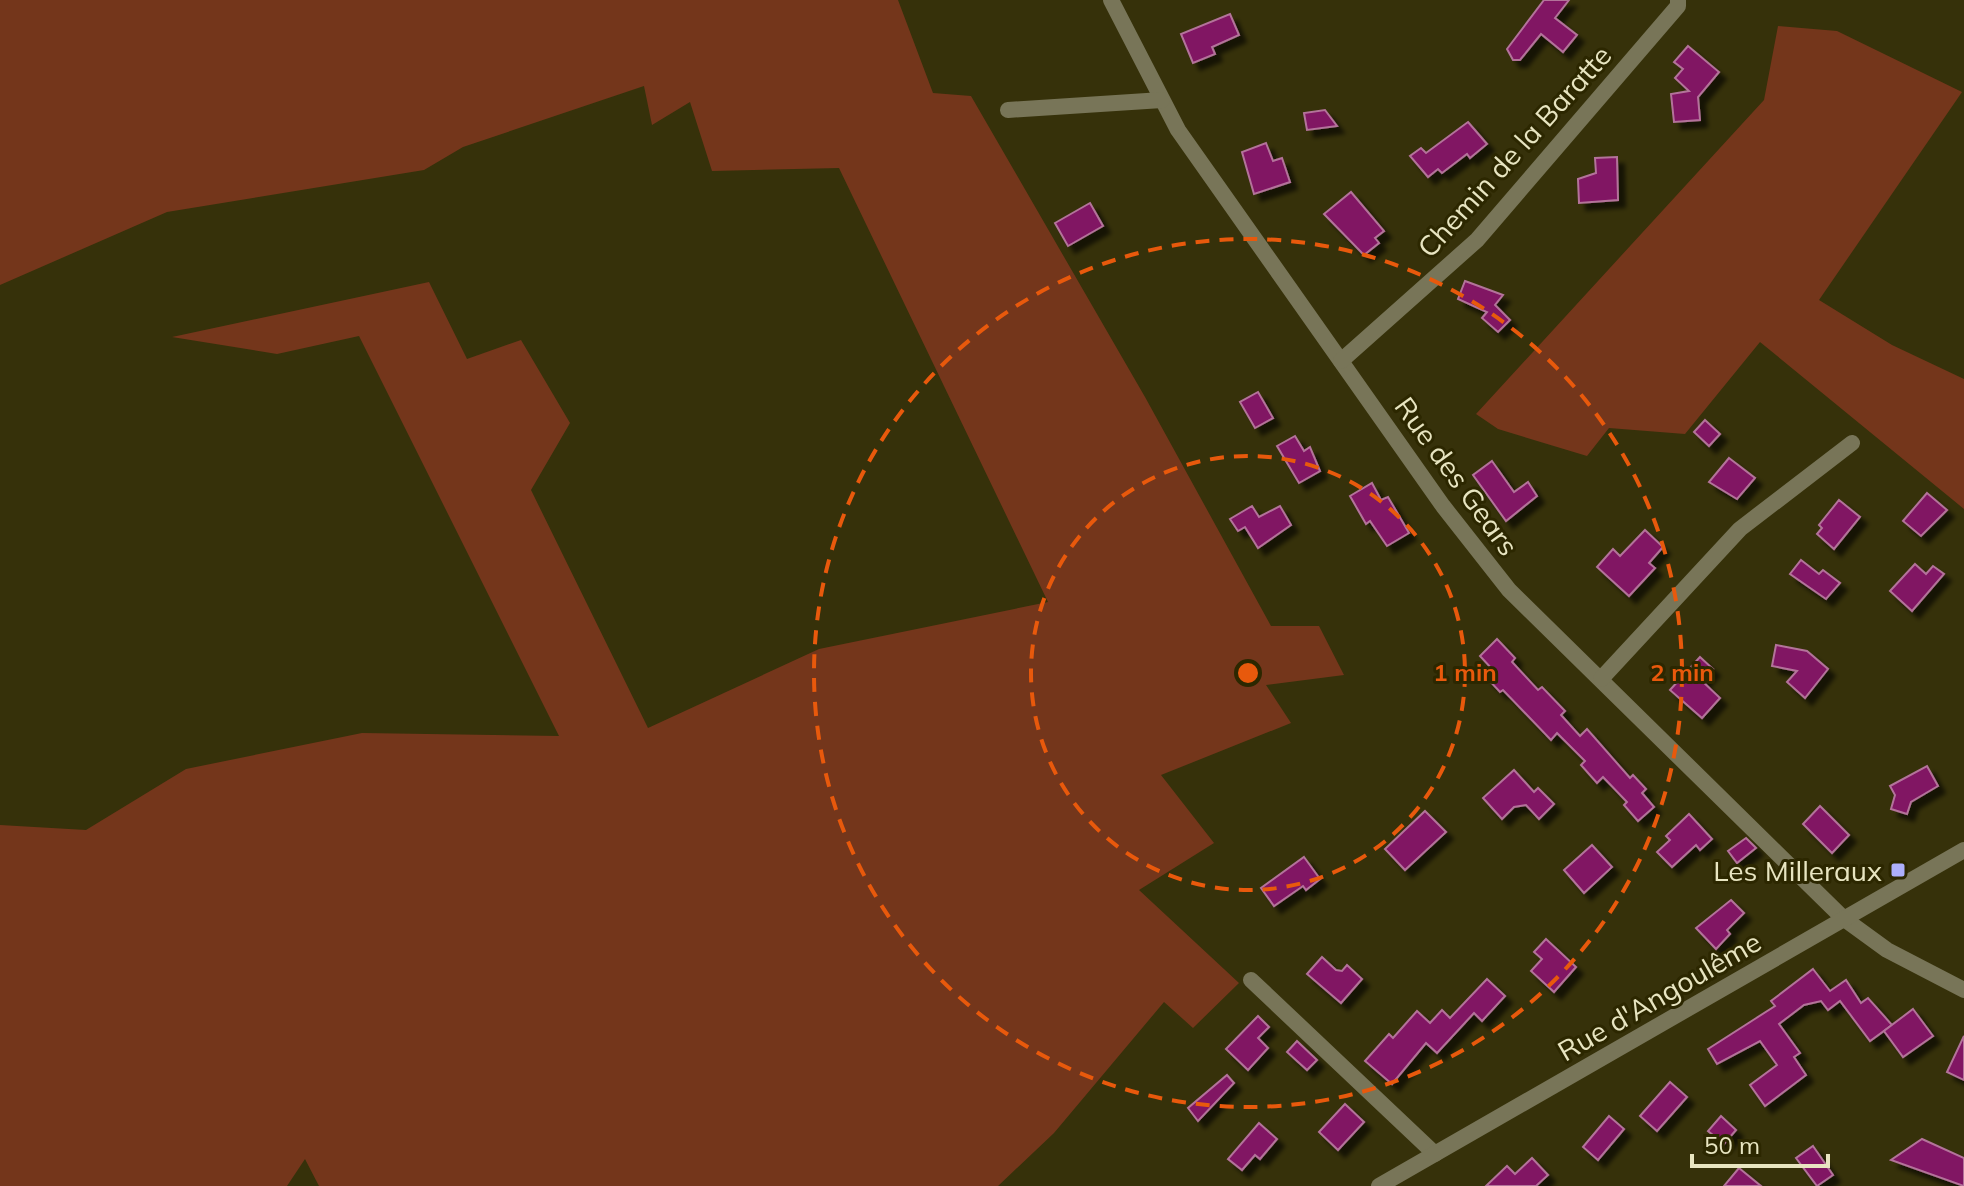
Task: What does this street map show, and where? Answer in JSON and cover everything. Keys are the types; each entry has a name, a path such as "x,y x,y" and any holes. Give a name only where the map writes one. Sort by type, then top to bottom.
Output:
{"street":[{"name":"Rue des Gears","path":"1111,0 1178,130 1443,506 1509,590 1843,918 1887,950 1964,990"},
{"name":"Chemin de la Baratte","path":"1341,361 1477,240 1678,6 1678,0"},
{"path":"1008,110 1162,100"},
{"path":"1601,679 1740,529 1852,443"},
{"name":"Rue d'Angoulême","path":"1379,1186 1964,850"},
{"path":"1251,980 1435,1154"}],"shaded area":[{"path":"0,0 898,0 933,93 971,96 1145,397 1271,626 1319,626 1344,675 1266,685 1291,723 1161,775 1214,843 1139,890 1239,983 1193,1028 1164,1002 1054,1133 998,1186 319,1186 305,1159 287,1186 0,1186 0,825 86,830 186,769 362,733 559,736 359,336 277,354 172,337 429,282 467,359 521,340 570,423 531,490 648,728 819,649 1048,602 839,168 712,171 690,102 652,125 644,86 463,147 424,170 167,212 0,285"},
{"path":"1778,26 1837,31 1962,92 1819,300 1892,345 1964,379 1964,509 1760,342 1685,434 1609,428 1587,456 1498,429 1476,414 1764,100"}],"building":[{"path":"1544,0 1569,0 1555,18 1577,35 1563,52 1541,34 1520,60 1513,60 1507,49"},
{"path":"1230,14 1239,35 1212,47 1215,54 1193,63 1181,34"},
{"path":"1688,46 1719,72 1698,97 1700,120 1674,122 1671,94 1689,91 1675,78 1683,69 1674,62"},
{"path":"1325,110 1337,126 1307,130 1304,113"},
{"path":"1468,122 1487,144 1470,158 1467,154 1442,173 1438,169 1428,177 1410,156 1421,148 1426,153"},
{"path":"1266,143 1273,161 1282,158 1290,182 1254,194 1242,152"},
{"path":"1617,157 1618,200 1579,203 1578,179 1596,173 1595,158"},
{"path":"1351,192 1384,231 1375,238 1379,243 1364,255 1324,214"},
{"path":"1090,203 1103,226 1068,246 1055,223"},
{"path":"1465,281 1503,295 1495,305 1510,320 1498,332 1482,318 1487,312 1458,299"},
{"path":"1258,392 1273,418 1255,428 1240,402"},
{"path":"1705,420 1720,434 1709,446 1694,432"},
{"path":"1295,436 1304,451 1310,447 1320,471 1299,483 1277,446"},
{"path":"1729,458 1755,478 1737,499 1709,482"},
{"path":"1492,461 1514,492 1528,482 1537,496 1506,521 1473,475"},
{"path":"1372,483 1381,500 1388,497 1409,533 1387,546 1370,521 1366,524 1350,496"},
{"path":"1927,493 1947,510 1921,536 1903,521"},
{"path":"1839,500 1860,517 1834,549 1817,534 1822,528 1819,525"},
{"path":"1252,506 1259,517 1280,506 1291,525 1258,548 1245,527 1238,531 1230,519"},
{"path":"1645,530 1663,547 1649,563 1655,568 1629,596 1597,567 1613,549 1620,556"},
{"path":"1801,560 1819,574 1823,570 1840,583 1826,599 1790,574"},
{"path":"1915,564 1926,574 1933,566 1944,574 1912,611 1890,591"},
{"path":"1497,639 1515,658 1512,662 1538,690 1542,687 1565,711 1561,715 1580,736 1587,729 1630,778 1633,775 1646,789 1642,793 1654,807 1638,821 1624,805 1627,802 1603,777 1597,783 1581,765 1585,761 1557,733 1551,740 1503,690 1500,692 1486,677 1493,670 1480,656"},
{"path":"1776,645 1807,651 1828,669 1805,698 1787,682 1797,671 1772,666"},
{"path":"1700,657 1713,669 1702,681 1720,698 1702,718 1670,690"},
{"path":"1927,766 1938,786 1911,802 1907,814 1891,809 1895,795 1890,786"},
{"path":"1514,770 1534,792 1538,788 1554,804 1539,819 1526,805 1514,807 1502,819 1483,798"},
{"path":"1820,806 1849,835 1832,853 1803,824"},
{"path":"1425,811 1446,832 1405,870 1385,849"},
{"path":"1689,814 1712,839 1700,850 1696,845 1672,867 1657,852 1670,840 1666,836"},
{"path":"1746,838 1756,848 1737,863 1728,851"},
{"path":"1592,845 1612,867 1584,893 1564,870"},
{"path":"1304,857 1320,879 1306,890 1303,886 1274,906 1261,888"},
{"path":"1731,900 1744,913 1727,930 1730,934 1716,949 1696,928"},
{"path":"1546,939 1576,967 1554,992 1531,971 1542,959 1534,952"},
{"path":"1322,957 1336,970 1342,971 1347,965 1362,979 1341,1003 1307,974"},
{"path":"1813,969 1830,991 1846,980 1861,1003 1868,998 1892,1025 1870,1041 1840,1001 1828,1010 1821,1001 1804,1005 1779,1024 1800,1053 1794,1057 1806,1075 1765,1106 1750,1085 1777,1065 1760,1041 1717,1064 1708,1049 1775,1006 1771,1001"},
{"path":"1487,979 1505,996 1482,1021 1474,1013 1437,1053 1426,1043 1392,1084 1365,1061 1389,1034 1393,1038 1417,1011 1430,1023 1442,1010 1450,1018"},
{"path":"1913,1009 1933,1036 1903,1057 1884,1031"},
{"path":"1258,1016 1269,1027 1258,1038 1268,1048 1248,1070 1226,1049"},
{"path":"1964,1036 1964,1080 1947,1072"},
{"path":"1297,1041 1317,1060 1307,1070 1287,1052"},
{"path":"1227,1075 1234,1083 1198,1121 1188,1108"},
{"path":"1670,1082 1687,1097 1657,1131 1640,1116"},
{"path":"1345,1104 1364,1122 1338,1150 1319,1132"},
{"path":"1609,1116 1624,1129 1598,1160 1583,1147"},
{"path":"1721,1116 1736,1130 1724,1144 1708,1131"},
{"path":"1259,1123 1277,1139 1260,1159 1255,1155 1242,1170 1228,1159"},
{"path":"1922,1139 1964,1158 1964,1186 1891,1160"},
{"path":"1813,1146 1833,1175 1817,1186 1796,1158"},
{"path":"1532,1158 1548,1175 1536,1186 1486,1186 1507,1166 1515,1174"},
{"path":"1739,1168 1761,1186 1724,1186"}],"place":[{"name":"Les Milleraux","path":"1898,870"}]}
